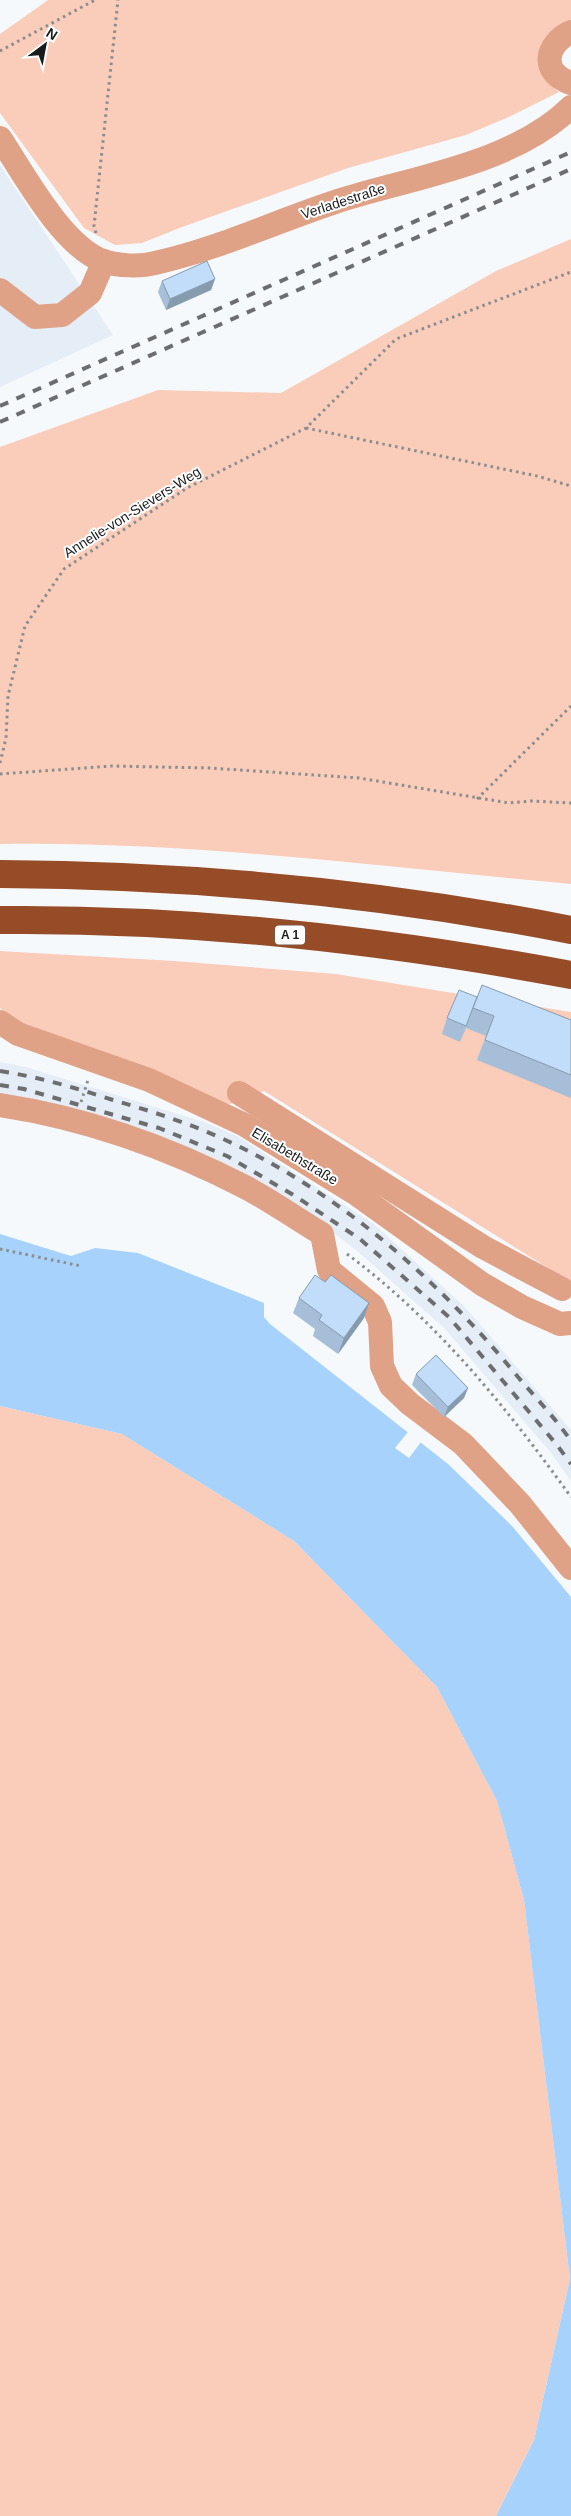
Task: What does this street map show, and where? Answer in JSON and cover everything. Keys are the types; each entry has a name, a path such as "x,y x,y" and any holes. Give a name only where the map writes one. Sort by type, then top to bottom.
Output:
{"highway":[{"path":"12,874 144,878 279,887 396,901 571,930"},
{"name":"A 1","path":"3,920 144,923 269,932 395,947 571,975"}],"street":[{"path":"571,32 558,42 550,52 549,62 552,71 560,79 571,83"},
{"name":"Verladestraße","path":"0,138 60,226 88,254 104,261 129,265 154,264 200,251 339,201 453,168 510,147 544,128 571,108"},
{"path":"0,290 35,317 62,315 90,293 104,261"},
{"name":"Elisabethstraße","path":"0,1022 18,1034 93,1062 149,1080 244,1125 355,1193 482,1284 522,1307 560,1324 570,1323"},
{"path":"239,1093 483,1247 562,1289"},
{"path":"0,1105 76,1122 134,1139 196,1163 249,1189 322,1234 329,1270 373,1306 380,1322 382,1366 391,1386 410,1404 463,1444 520,1504 571,1568"}],"path":[{"path":"0,51 95,0"},
{"path":"104,261 94,226 118,0"},
{"name":"Annelie-von-Sievers-Weg","path":"0,763 6,738 8,696 25,626 64,569 187,488 306,428 396,339 571,272"},
{"path":"306,428 537,476 571,486"},
{"path":"476,799 571,706"},
{"path":"0,774 112,766 210,768 359,778 509,803 531,801 571,803"},
{"path":"76,1122 93,1062"},
{"path":"322,1234 357,1261 429,1326 499,1400 571,1497"},
{"path":"0,1248 81,1266"}],"shaded area":[{"path":"48,0 571,0 571,20 559,26 550,34 543,43 540,53 539,63 542,73 559,92 511,116 466,135 348,168 142,243 115,245 84,228 0,113 0,34"},
{"path":"0,165 113,335 0,387"},
{"path":"571,239 571,884 286,856 215,851 72,844 0,844 0,447 158,390 281,393 496,271"},
{"path":"0,951 174,961 336,974 571,1012 571,1292 564,1278 264,1091 225,1106 22,1028 0,1008"},
{"path":"0,1062 26,1067 207,1123 239,1137 374,1224 466,1308 571,1430 571,1481 551,1453 444,1328 356,1250 289,1200 0,1096"},
{"path":"0,1406 122,1434 294,1541 437,1687 497,1801 524,1900 570,2279 534,2440 496,2516 0,2516"}],"water":[{"path":"0,1234 71,1256 95,1248 138,1253 264,1303 264,1317 270,1324 448,1464 512,1526 571,1597 571,2516 496,2516 534,2440 570,2279 524,1900 497,1801 437,1687 294,1541 122,1434 0,1406"}],"pier":[{"path":"408,1432 421,1442 409,1458 395,1448"}],"building":[{"path":"207,261 215,279 170,299 162,281"},
{"path":"482,985 571,1020 571,1075 485,1040 494,1016 473,1008"},
{"path":"459,990 477,997 466,1026 447,1018"},
{"path":"315,1275 325,1282 331,1275 369,1303 344,1338 319,1320 322,1315 299,1298"},
{"path":"436,1355 468,1388 448,1407 416,1374"}],"railway":[{"path":"0,406 571,152"},
{"path":"0,422 571,169"},
{"path":"0,1071 71,1087 189,1125 234,1144 315,1190 353,1216 389,1245 456,1308 546,1409 571,1441"},
{"path":"0,1085 24,1089 159,1128 227,1156 295,1196 360,1239 449,1317 571,1464"}]}
